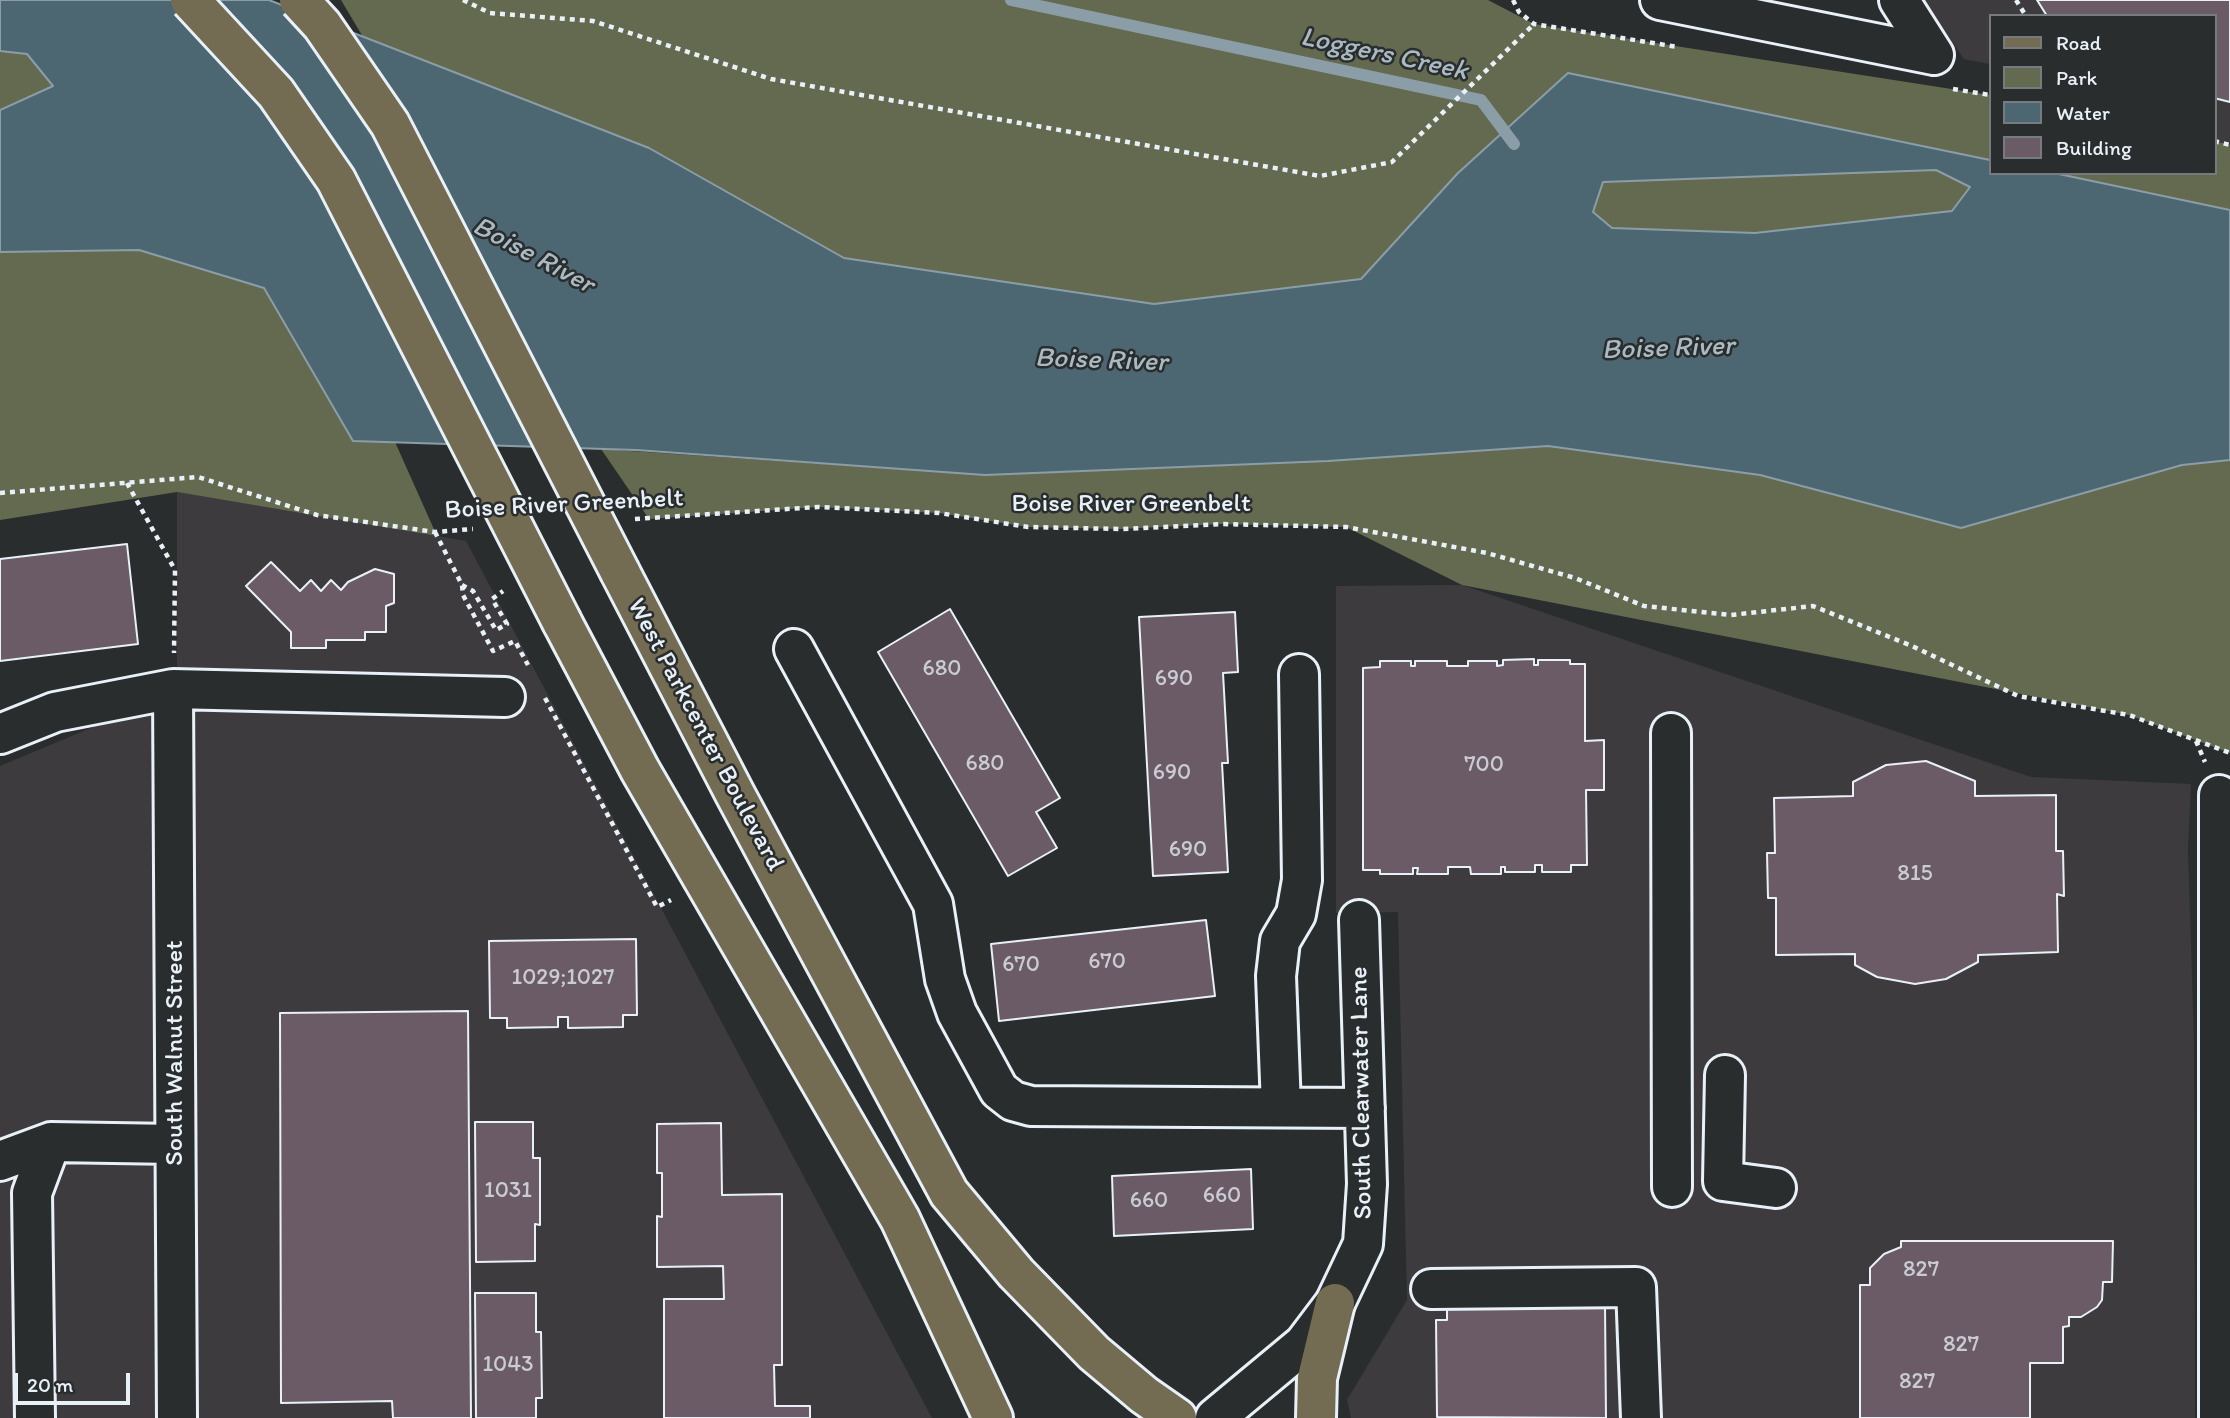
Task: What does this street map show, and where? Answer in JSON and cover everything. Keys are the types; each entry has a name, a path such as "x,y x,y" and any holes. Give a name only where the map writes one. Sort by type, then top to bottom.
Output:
{"main road":[{"path":"190,0 275,93 336,180 640,770 900,1219 993,1418"},
{"name":"West Parkcenter Boulevard","path":"299,0 322,25 390,124 741,806 949,1193 1016,1273 1094,1353 1144,1395 1177,1418"},
{"path":"1316,1418 1317,1378 1335,1303"}],"street":[{"path":"1660,0 1934,55 1899,0"},
{"path":"794,649 933,904 945,979 957,1013 999,1090 1013,1101 1031,1106 1365,1108"},
{"path":"1281,1107 1276,976 1280,941 1296,914 1302,880 1299,674"},
{"path":"0,734 55,712 173,689 526,688"},
{"name":"South Walnut Street","path":"173,689 177,1418"},
{"path":"1671,733 1672,1187"},
{"path":"2219,795 2219,1418"},
{"name":"South Clearwater Lane","path":"1215,1418 1304,1343 1335,1303 1363,1244 1367,1184 1359,920"},
{"path":"1725,1075 1723,1181 1776,1188"},
{"path":"0,1161 51,1142 175,1144"},
{"path":"34,1418 32,1192 51,1142"},
{"path":"1431,1289 1636,1287 1642,1418"}],"path":[{"path":"463,0 490,13 593,21 771,79 1320,176 1392,162 1534,24"},
{"name":"Boise River Greenbelt","path":"0,493 198,477 317,515 435,532 474,529"},
{"path":"127,483 175,570 173,689"},
{"name":"Boise River Greenbelt","path":"621,520 701,517 818,507 939,513 1028,527 1121,529 1220,524 1346,527 1487,553 1576,578 1644,606 1731,615 1812,606 1912,646 2018,696 2129,715 2230,753"},
{"path":"435,532 462,585 463,595 493,651 515,641 526,688 657,907 672,899"},
{"path":"462,585 473,591 496,630 506,624 492,598 504,591"}],"shaded area":[{"path":"1924,0 2230,0 2230,176 2216,172 2216,14 1988,14 1988,64 1964,59"},
{"path":"177,492 466,541 932,1418 0,1418 0,766 177,692"},
{"path":"1462,585 2031,777 2191,784 2188,848 2194,1043 2195,1418 1351,1418 1347,1400 1407,1300 1398,912 1336,913 1336,586"}],"green space":[{"path":"341,0 1488,0 1534,24 1988,95 1988,160 1568,73 1458,173 1361,279 1154,304 844,258 649,148 363,37"},
{"path":"0,51 27,54 53,86 0,110"},
{"path":"2216,142 2230,145 2230,210 2064,175 2216,175"},
{"path":"1936,170 1971,187 1952,211 1755,233 1612,228 1593,212 1603,182"},
{"path":"139,250 265,288 353,441 395,442 437,536 177,492 0,520 0,252"},
{"path":"1548,446 1760,475 1961,528 2182,465 2230,460 2230,753 2129,715 1462,585 1346,527 1221,524 1121,529 1028,527 939,513 818,507 649,519 601,449 985,475 1328,461"}],"water":[{"name":"Boise River","path":"0,0 269,0 649,148 844,258 1154,304 1361,279 1458,173 1568,73 1988,160 1988,175 2064,175 2230,210 2230,460 2182,465 1961,528 1760,475 1548,446 1328,461 985,475 636,450 353,441 264,288 139,250 0,252 0,110 53,86 27,54 0,51","holes":["1936,170 1970,187 1952,211 1755,233 1612,228 1593,212 1603,182"]}],"building":[{"path":"2037,0 2230,0 2230,102 2216,98 2216,14 2046,14"},
{"path":"127,544 138,644 0,661 0,559"},
{"path":"271,562 300,591 311,580 321,591 331,580 341,590 348,582 375,569 394,574 394,603 386,606 386,632 365,632 365,640 326,640 326,648 291,648 291,632 246,586"},
{"path":"950,609 1060,798 1036,812 1057,848 1008,876 878,652"},
{"path":"1235,612 1238,672 1223,673 1228,763 1222,763 1228,872 1153,876 1139,617"},
{"path":"1534,659 1534,665 1538,665 1538,660 1570,660 1570,664 1585,664 1585,741 1604,740 1604,790 1586,790 1587,865 1571,865 1571,872 1542,872 1542,865 1535,865 1535,872 1505,872 1505,867 1501,867 1501,874 1471,874 1470,867 1448,867 1448,874 1417,874 1418,868 1413,868 1413,874 1380,874 1380,870 1363,870 1363,668 1380,667 1380,661 1411,661 1411,666 1415,666 1415,661 1447,661 1447,666 1468,666 1468,661 1497,661 1497,666 1503,665 1503,660"},
{"path":"1926,761 1975,781 1975,796 2056,795 2056,851 2063,851 2064,896 2057,894 2058,952 1978,955 1978,962 1946,979 1915,984 1877,977 1855,965 1855,954 1776,955 1776,898 1768,898 1767,853 1775,853 1774,798 1853,796 1853,782 1886,765"},
{"path":"1206,920 1215,996 999,1021 991,944"},
{"path":"636,939 637,1015 623,1015 623,1027 568,1028 568,1017 558,1017 558,1027 507,1028 507,1018 490,1018 489,941"},
{"path":"468,1011 471,1418 393,1418 392,1401 281,1403 280,1013"},
{"path":"475,1122 533,1122 533,1158 540,1158 540,1225 535,1224 535,1261 476,1262"},
{"path":"721,1123 722,1195 782,1194 782,1365 774,1365 775,1406 810,1406 810,1418 664,1418 664,1299 724,1299 723,1266 657,1267 657,1216 662,1217 662,1173 657,1173 657,1124"},
{"path":"1251,1169 1253,1229 1114,1236 1112,1176"},
{"path":"1901,1241 2113,1241 2112,1282 2103,1282 2102,1300 2097,1307 2081,1317 2069,1317 2069,1326 2063,1327 2063,1363 2030,1363 2030,1418 1860,1418 1860,1285 1870,1285 1870,1268 1884,1254 1901,1247"},
{"path":"475,1293 536,1293 536,1332 541,1332 542,1398 536,1398 536,1418 476,1418"},
{"path":"1605,1305 1606,1418 1437,1417 1436,1320 1447,1320 1447,1307"}],"waterway":[{"name":"Loggers Creek","path":"1011,0 1481,100 1514,144"}]}
